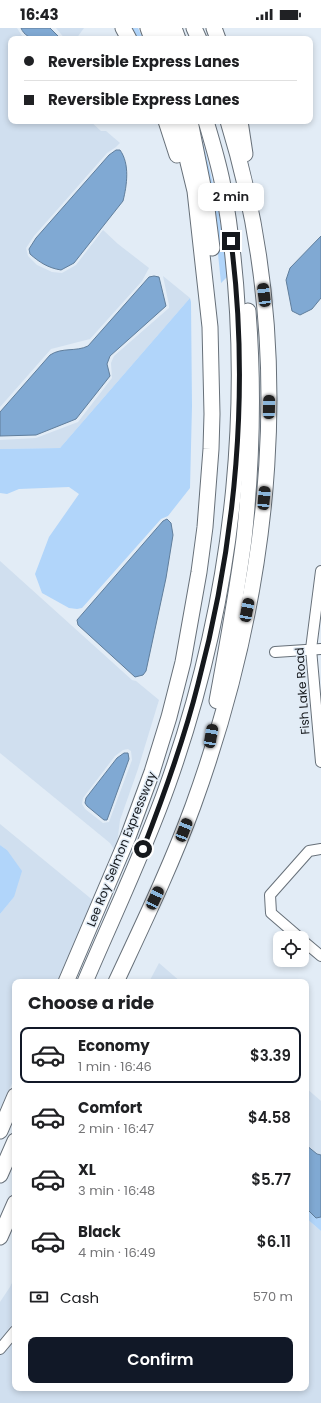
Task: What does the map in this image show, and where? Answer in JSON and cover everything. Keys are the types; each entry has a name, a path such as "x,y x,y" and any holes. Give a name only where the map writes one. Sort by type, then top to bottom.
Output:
{"highway":[{"path":"167,124 197,215"},
{"name":"Lee Roy Selmon Expressway","path":"67,979 120,858 141,805 163,738 183,662 199,572 209,482 212,414 209,323 210,293 192,178 179,124"},
{"path":"191,124 206,201 210,293"},
{"path":"206,765 238,579 248,500 251,399 250,354 238,265 222,183 207,124"},
{"path":"117,979 170,864 194,804 206,765 230,686 242,636 252,583 264,498 269,432 269,370 266,321 257,246 244,181 229,124"},
{"path":"240,124 244,145 244,181"},
{"path":"86,979 140,856 160,805 184,735 207,650 230,519 235,469 241,295"},
{"path":"0,1131 12,1103"},
{"path":"0,1175 12,1148"},
{"path":"0,1237 12,1210"}],"street":[{"name":"Fish Lake Road","path":"321,571 316,649 321,762"},
{"path":"275,652 316,649"},
{"path":"292,931 271,913 270,895 309,851 321,849"},
{"path":"309,946 321,956"},
{"path":"0,1348 12,1335"}],"shaded area":[{"path":"0,28 17,28 22,36 8,36 8,124 93,124 101,131 106,131 120,143 107,153 34,236 26,248 28,256 37,265 52,272 62,273 76,265 103,230 118,244 149,268 142,281 90,339 51,349 0,407"},
{"path":"21,28 50,28 58,36 28,36"},
{"path":"56,28 84,28 78,36 63,36"},
{"path":"128,28 138,28 142,36 132,36"},
{"path":"198,124 212,178 223,237 228,276 221,283 215,225"},
{"path":"116,150 120,150 123,156 127,175 123,201 74,263 61,270 48,266 37,260 30,254 29,249 36,238 109,155"},
{"path":"321,236 321,298 312,309 300,315 292,311 286,280 290,268"},
{"path":"163,276 190,298 60,448 0,449 0,440 36,438 78,422 112,378 111,363 114,356 169,308"},
{"path":"149,277 159,277 166,306 110,356 107,364 110,376 76,419 36,435 0,436 0,412 50,355 59,351 79,349 88,346"},
{"path":"190,298 192,406 190,488 168,516 161,519 82,608 69,608 42,593 35,574 49,537 79,494 69,487 19,489 7,494 0,493 0,449 60,448"},
{"path":"167,519 171,523 173,535 166,578 146,671 143,675 135,677 78,625 77,620 163,521"},
{"path":"0,561 132,680 136,681 159,700 138,769 120,820 116,852 110,843 0,753","holes":["128,749 131,751 132,760 109,822 103,823 85,809 82,804 83,798 115,756 123,750"]},
{"path":"124,753 128,753 129,759 107,820 104,820 87,806 85,803 86,798 117,758"},
{"path":"0,824 95,902 59,979 12,979 12,1083 0,1109 0,914 14,897 7,850 0,845"},
{"path":"0,845 7,850 22,871 14,897 0,914"},
{"path":"159,963 178,979 151,979"},
{"path":"309,1091 321,1101 321,1155 317,1154 309,1147"},
{"path":"309,1147 317,1154 321,1155 321,1217 316,1218 309,1211"},
{"path":"309,1211 316,1218 321,1217 321,1231 309,1221"},
{"path":"309,1221 321,1231 321,1403 0,1403 0,1354 12,1340 12,1391 309,1391"},
{"path":"12,1283 12,1329 0,1343 0,1302"}],"route":[{"path":"143,849 172,772 198,684 213,620 230,519 237,440 239,384 239,324 231,241"}]}
